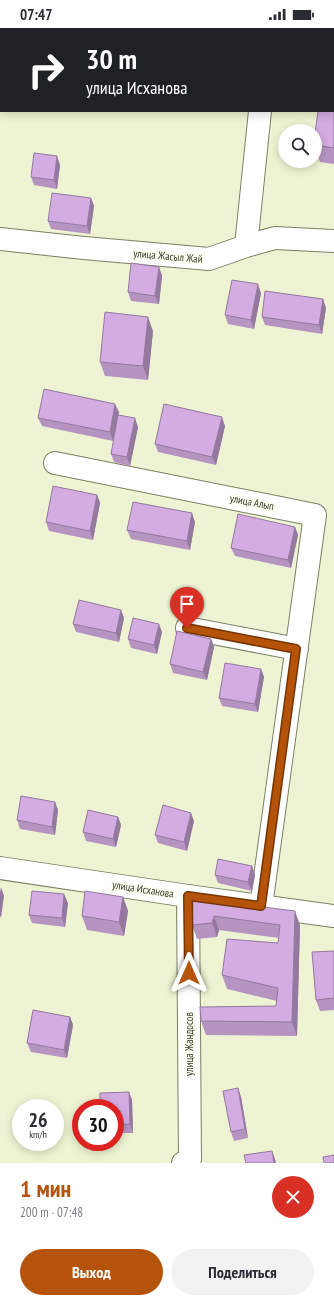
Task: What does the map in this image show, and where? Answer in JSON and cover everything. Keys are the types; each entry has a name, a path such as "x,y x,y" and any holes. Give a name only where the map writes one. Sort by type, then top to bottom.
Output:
{"street":[{"path":"246,246 260,112"},
{"name":"улица Жасыл Жай","path":"0,239 209,259 275,238 334,241"},
{"name":"улица Алып","path":"55,463 315,515 261,906"},
{"path":"187,628 296,649"},
{"name":"улица Исханова","path":"0,868 334,916"},
{"name":"улица Жандосов","path":"188,896 188,1162"}],"building":[{"path":"318,112 334,112 334,148 322,146 322,124 316,124"},
{"path":"34,153 57,156 54,180 31,177"},
{"path":"52,193 91,198 87,226 48,221"},
{"path":"131,263 159,267 155,296 128,292"},
{"path":"232,280 258,284 251,320 225,315"},
{"path":"265,291 323,299 319,325 262,317"},
{"path":"105,312 148,317 143,366 100,362"},
{"path":"44,389 115,404 110,432 38,418"},
{"path":"164,404 222,417 212,457 155,444"},
{"path":"118,415 135,418 127,457 111,454"},
{"path":"53,486 97,495 90,531 46,522"},
{"path":"133,502 192,513 187,541 127,530"},
{"path":"238,514 295,527 288,560 231,548"},
{"path":"79,600 121,610 116,633 73,624"},
{"path":"133,618 159,624 154,645 128,639"},
{"path":"177,631 211,639 203,672 170,664"},
{"path":"225,663 261,669 255,704 219,698"},
{"path":"21,796 55,802 52,827 17,820"},
{"path":"163,805 191,813 184,842 155,835"},
{"path":"88,810 118,817 113,839 83,832"},
{"path":"218,859 252,866 248,882 215,875"},
{"path":"32,891 64,894 62,918 29,915"},
{"path":"85,891 123,897 119,922 82,916"},
{"path":"190,898 295,911 292,1022 201,1021 200,1007 276,1006 278,988 222,975 227,939 278,943 280,925 214,916 212,923 192,925"},
{"path":"334,951 334,998 316,1000 312,952"},
{"path":"33,1010 70,1017 64,1050 27,1043"},
{"path":"238,1088 245,1129 231,1132 223,1091"},
{"path":"129,1092 130,1124 124,1124 124,1099 100,1099 100,1093"},
{"path":"272,1151 274,1163 246,1163 244,1155"},
{"path":"334,1155 334,1163 324,1163 323,1157"}],"route":[{"path":"187,628 296,649 261,906 188,896 189,973"}]}
